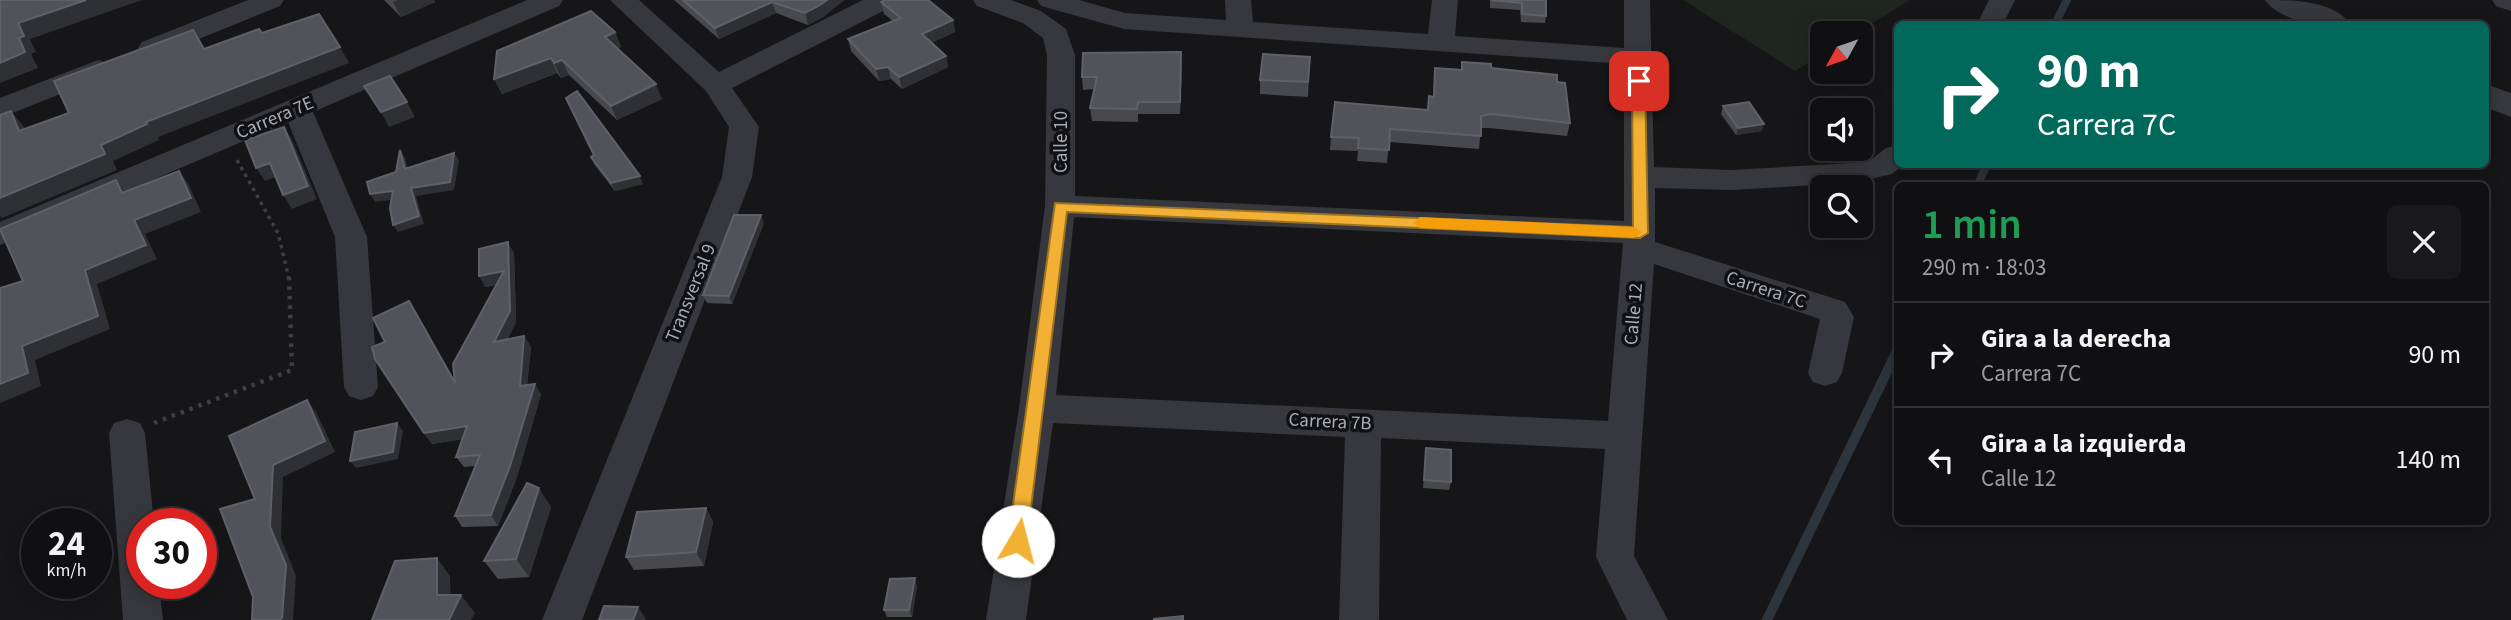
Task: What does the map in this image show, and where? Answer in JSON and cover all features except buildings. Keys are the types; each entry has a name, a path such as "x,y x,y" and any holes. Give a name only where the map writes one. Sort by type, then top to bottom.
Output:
{"street":[{"path":"0,109 271,0"},
{"name":"Carrera 7E","path":"0,234 550,0"},
{"name":"Transversal 9","path":"562,620 737,177 744,127 716,85 623,0"},
{"path":"716,85 884,0"},
{"name":"Calle 10","path":"986,0 1032,17 1056,35 1061,55 1060,206 1037,408 1006,620"},
{"path":"1051,0 1124,21 1639,57"},
{"path":"1238,0 1240,29"},
{"path":"1440,44 1445,0"},
{"name":"Calle 12","path":"1637,0 1639,241 1615,557 1648,620"},
{"path":"1991,21 2001,0"},
{"path":"2280,0 2327,21"},
{"path":"2505,0 2511,2"},
{"path":"2489,96 2511,106"},
{"path":"297,108 351,237 361,387"},
{"path":"1638,177 1731,180 1851,173 1881,167 1894,157"},
{"name":"Carrera 7C","path":"1060,206 1639,241 1833,311 1837,317 1825,373"},
{"name":"Carrera 7B","path":"1037,408 1624,436"},
{"path":"1359,620 1363,424"},
{"path":"127,433 143,620"}],"path":[{"path":"127,433 292,370 290,285 278,233 225,139"}],"shaded area":[{"path":"1683,0 1910,0 1873,23 1810,21 1810,62 1795,71"}],"waterway":[{"path":"2056,21 2067,0"},
{"path":"1979,182 1985,168"},
{"path":"1767,620 1894,357"}],"slow traffic":[{"path":"1420,223 1634,232"}],"route":[{"path":"1018,541 1037,408 1060,206 1640,233 1639,81"}]}
